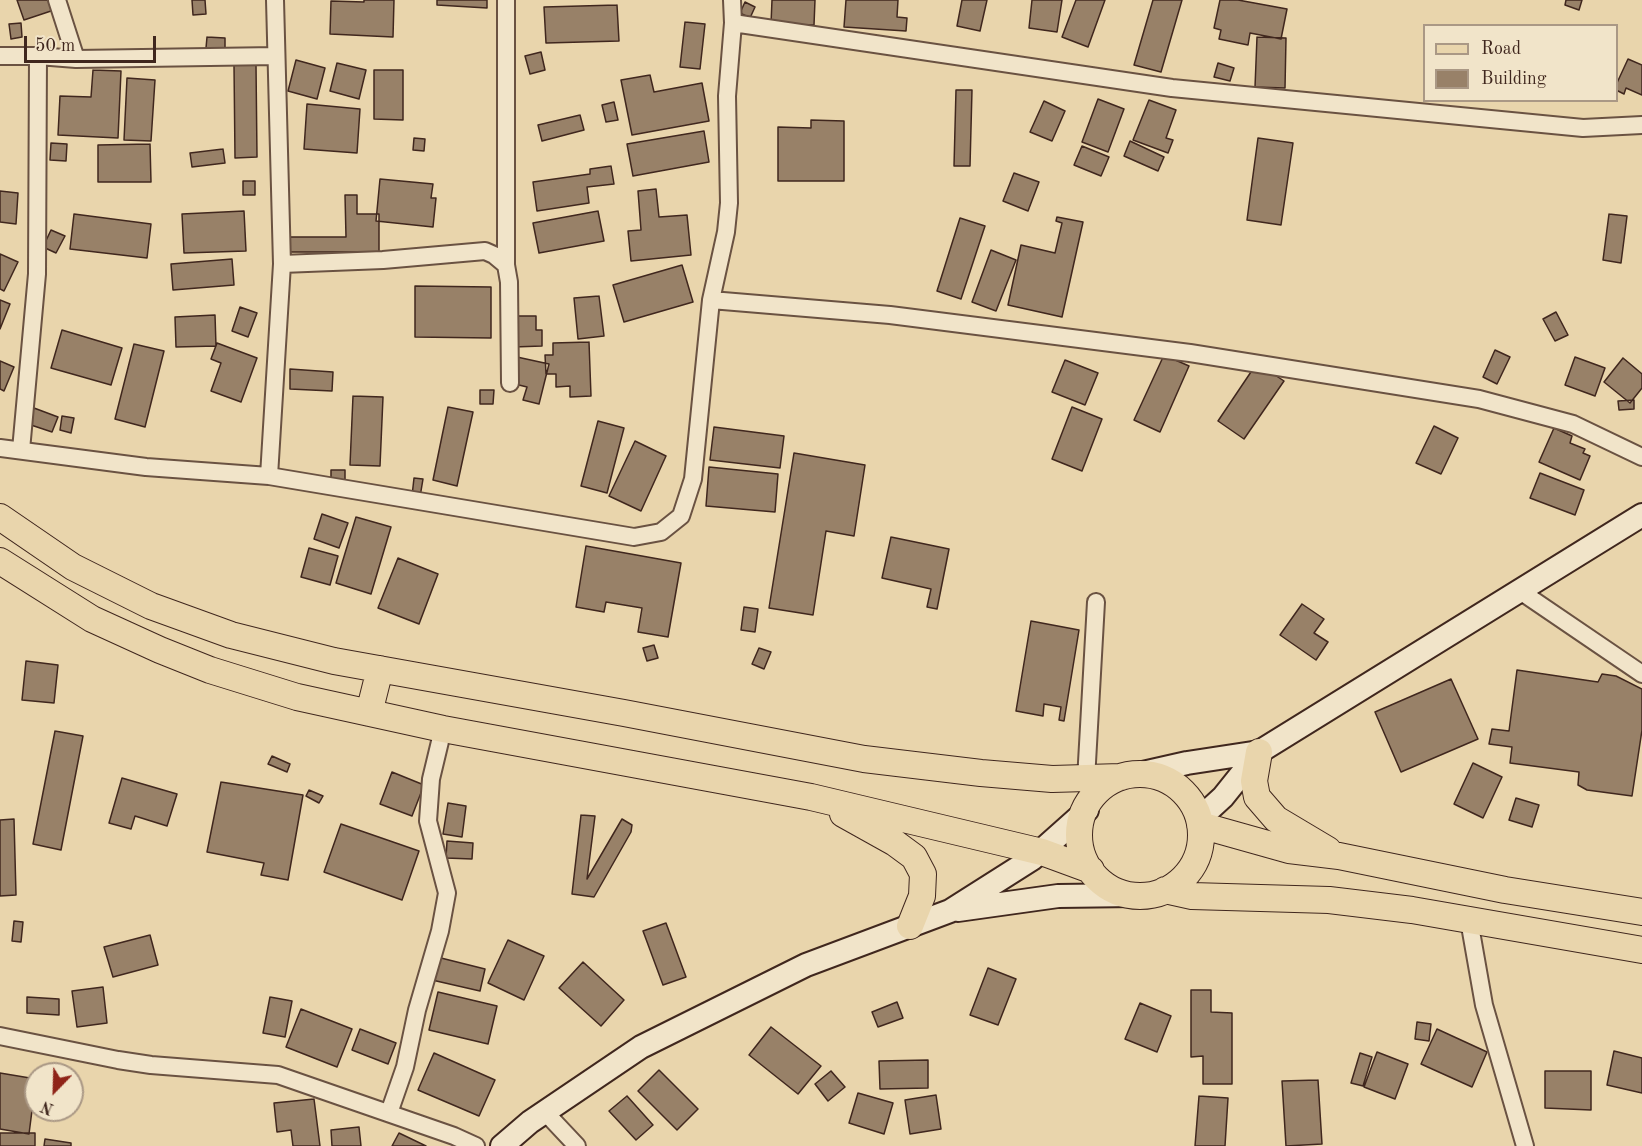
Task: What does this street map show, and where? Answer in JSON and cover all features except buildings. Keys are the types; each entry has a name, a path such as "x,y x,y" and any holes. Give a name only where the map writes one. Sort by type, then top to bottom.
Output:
{"main road":[{"path":"0,517 74,567 151,606 231,635 334,661 864,759 1052,779 1086,780 1128,776 1149,775 1164,779 1178,787 1187,796 1199,820 1201,845 1191,869 1183,879 1165,890 1148,895 1125,894 1106,885 1090,870 1083,857 1080,842 1080,827 1092,797 1106,785 1128,776"},
{"path":"0,561 92,619 210,670 297,697 443,729 811,797 1042,852 1090,870"},
{"path":"369,713 380,669"},
{"path":"1259,752 1254,781 1257,797 1276,819 1339,856"},
{"path":"811,797 886,838 914,857 923,874 922,896 910,926"},
{"path":"1199,820 1289,850 1339,856 1505,890 1642,912"},
{"path":"1165,890 1192,896 1329,900 1412,910 1642,950"}],"street":[{"path":"57,0 76,60"},
{"path":"269,476 282,264 275,0"},
{"path":"506,0 506,265 509,282 510,383"},
{"path":"0,448 146,466 269,476 634,537 661,532 681,516 693,479 711,300 726,232 729,203 727,96 733,23 732,0"},
{"path":"733,23 1172,88 1583,128 1642,125"},
{"path":"0,56 38,56 76,60 276,56"},
{"path":"21,450 37,274 38,56"},
{"path":"282,264 383,260 485,251 506,265"},
{"path":"711,300 890,315 1167,350 1479,399 1573,424 1642,457"},
{"path":"1199,820 1223,797 1259,752 1642,515"},
{"path":"1520,591 1642,674"},
{"path":"1086,780 1096,602"},
{"path":"389,1113 405,1067 417,1010 441,931 447,893 428,821 431,779 443,729"},
{"path":"1128,776 1187,763 1259,752"},
{"path":"502,1146 545,1112 641,1047 806,965 950,911 999,882 1042,852 1087,810"},
{"path":"950,911 1059,896 1135,896"},
{"path":"1469,920 1484,1005 1526,1146"},
{"path":"0,1036 152,1065 278,1075 476,1146"},
{"path":"545,1112 577,1146"}]}
